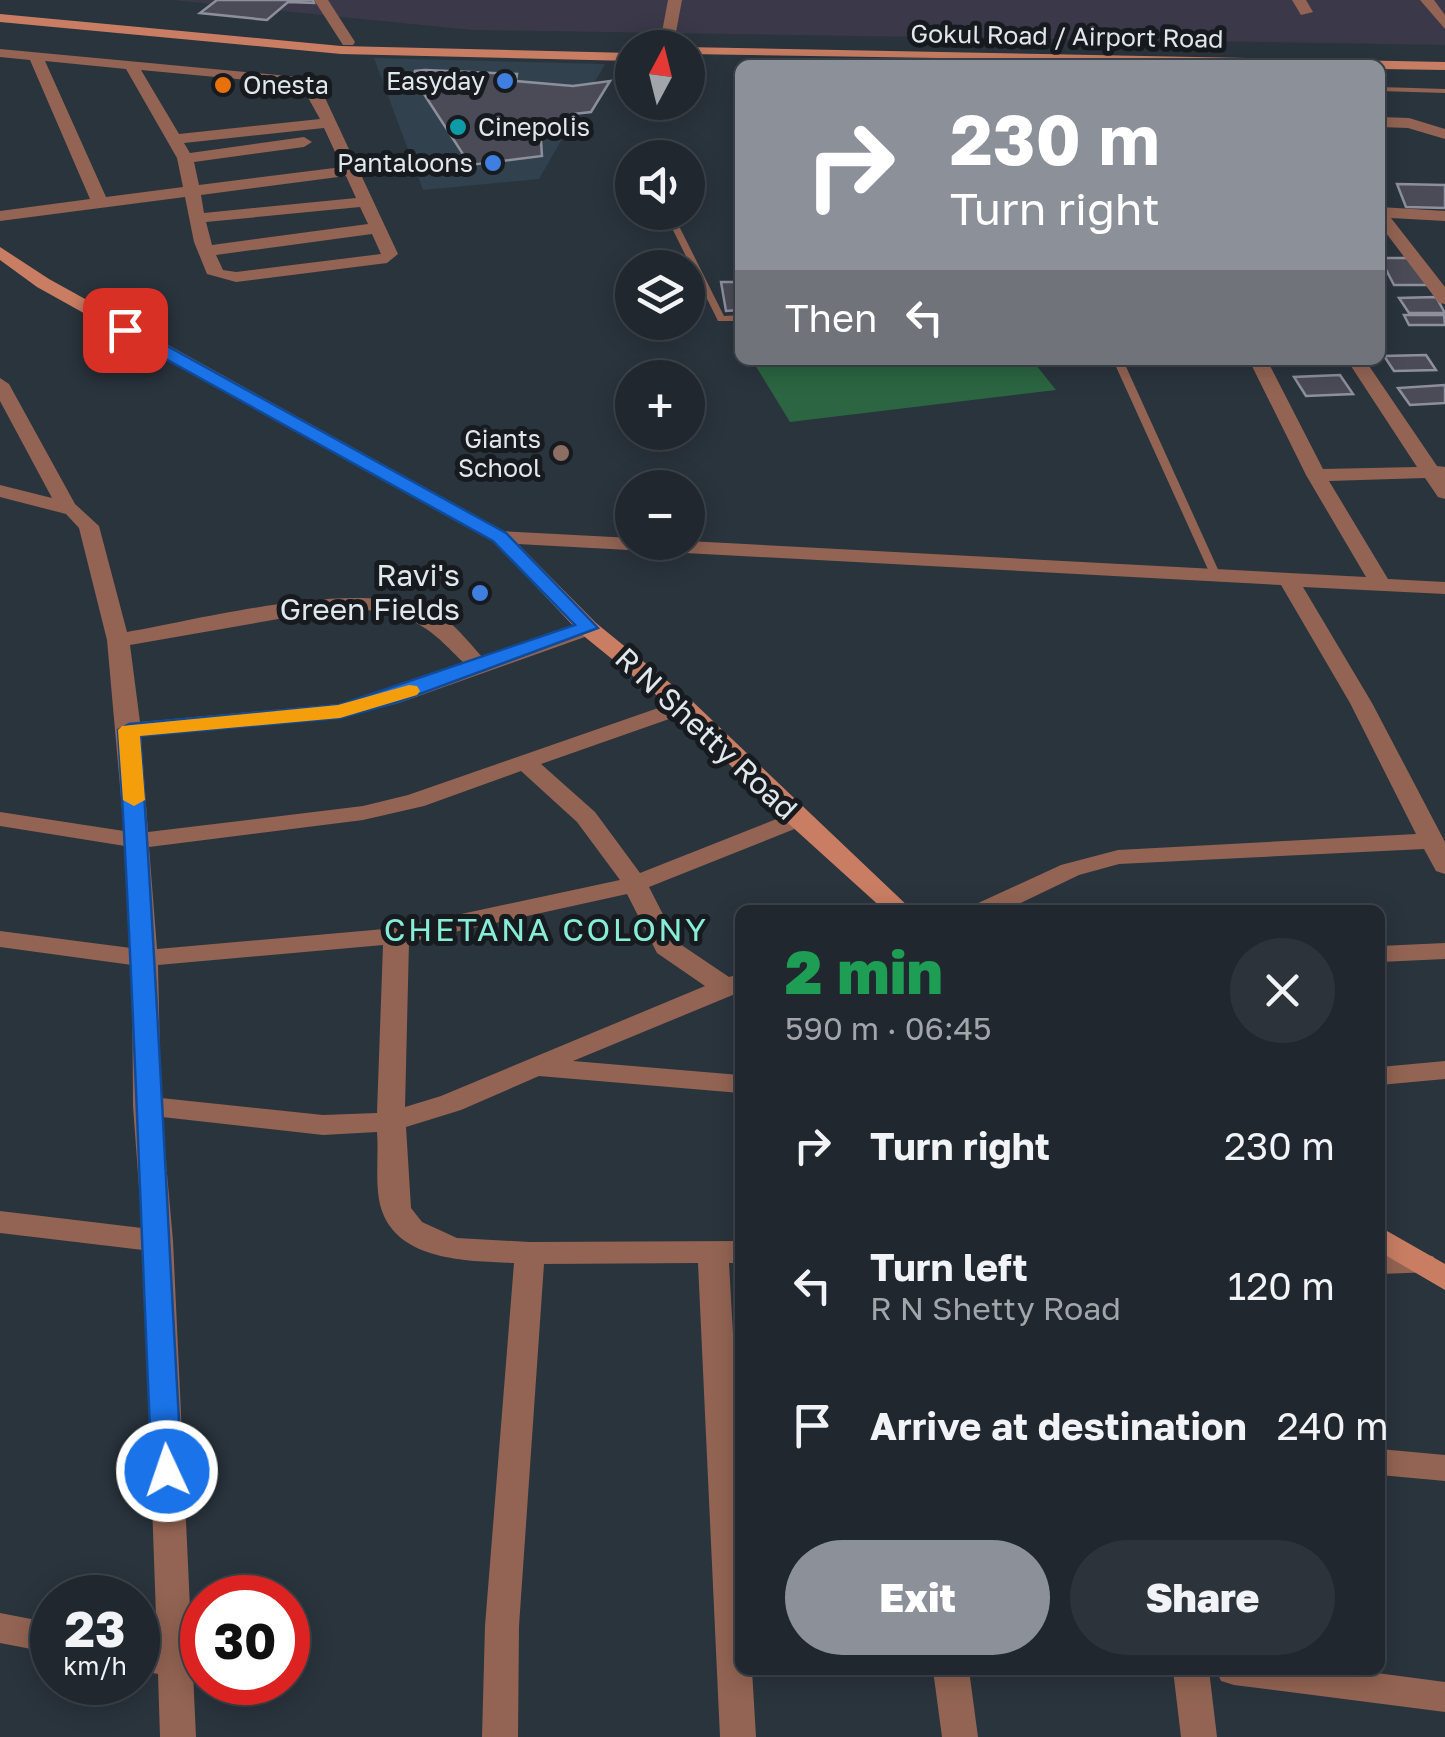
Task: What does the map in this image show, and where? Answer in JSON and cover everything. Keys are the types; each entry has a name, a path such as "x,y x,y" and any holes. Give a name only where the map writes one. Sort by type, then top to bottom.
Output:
{"main road":[{"path":"0,10 348,42 615,48"},
{"path":"0,18 341,50 615,58"},
{"name":"Gokul Road / Airport Road","path":"705,50 1161,60"},
{"name":"Gokul Road / Airport Road","path":"705,59 735,60"},
{"name":"Gokul Road / Airport Road","path":"1385,65 1445,66"},
{"path":"1385,74 1445,76"},
{"name":"R N Shetty Road","path":"0,252 43,283 500,537 588,628 684,706 798,819 894,905"},
{"path":"1385,1241 1434,1272"}],"street":[{"path":"321,0 348,42"},
{"path":"670,30 676,0"},
{"path":"1427,0 1444,22"},
{"path":"0,53 305,80 312,85 390,254 387,258 224,277 213,271 204,251 185,158 131,66"},
{"path":"35,56 100,203"},
{"path":"1385,122 1409,123 1445,134"},
{"path":"176,139 330,130"},
{"path":"185,158 330,130"},
{"path":"0,216 352,170"},
{"path":"274,180 311,268"},
{"path":"199,218 364,202"},
{"path":"1385,213 1445,216"},
{"path":"1385,220 1445,299"},
{"path":"204,251 377,228"},
{"path":"1261,365 1316,475 1381,584"},
{"path":"1360,365 1438,472 1445,493"},
{"path":"0,384 67,508 90,526 118,640 129,730 145,958 147,1106 158,1240 178,1737"},
{"path":"1316,475 1438,472"},
{"path":"0,491 67,508"},
{"path":"500,537 1445,588"},
{"path":"1288,580 1361,703 1445,866"},
{"path":"118,640 324,605 367,604 407,610 438,623 478,666"},
{"path":"129,730 340,712 588,628"},
{"path":"0,819 137,841 362,814 415,801 684,706"},
{"path":"525,762 586,818 635,884 666,947 733,985"},
{"path":"0,939 145,958 396,936 635,884 798,819"},
{"path":"996,905 1070,870 1118,857 1432,841"},
{"path":"396,936 390,1122 396,1210 411,1230 453,1249 530,1253 727,1252 735,1543"},
{"path":"1385,954 1445,951"},
{"path":"147,1106 324,1125 390,1122 451,1104 733,985"},
{"path":"536,1066 735,1084"},
{"path":"1385,1076 1445,1070"},
{"path":"0,1222 158,1240"},
{"path":"500,1737 502,1626 530,1253"},
{"path":"1385,1265 1434,1272"},
{"path":"1385,1462 1445,1468"},
{"path":"0,1628 30,1634"},
{"path":"160,1660 175,1663"},
{"path":"738,1675 738,1737"},
{"path":"952,1675 960,1737"},
{"path":"1192,1675 1199,1737"},
{"path":"1275,1675 1445,1696"}],"lane":[{"path":"1385,89 1445,91"},
{"path":"677,230 721,318 735,318"},
{"path":"1120,365 1216,576"}],"shaded area":[{"path":"172,0 1445,0 1445,45 705,34 705,30 472,30"},
{"path":"374,58 605,64 539,179 423,190"}],"green space":[{"path":"755,365 1036,365 1056,390 790,422"}],"building":[{"path":"217,0 313,0 314,3 288,2 267,20 200,13"},
{"path":"415,71 517,74 516,81 573,86 610,81 591,112 573,114 575,122 540,125 542,156 470,165 413,77"},
{"path":"1397,184 1445,185 1445,208 1406,207"},
{"path":"1385,258 1412,258 1429,285 1394,285 1385,268"},
{"path":"721,282 735,282 735,310 726,311"},
{"path":"1436,297 1445,313 1409,313 1399,298"},
{"path":"1404,315 1444,315 1445,325 1409,325"},
{"path":"1426,355 1436,370 1394,371 1385,356"},
{"path":"1340,375 1353,394 1306,396 1294,377"},
{"path":"1445,385 1445,403 1410,405 1398,388"}],"slow traffic":[{"path":"134,800 129,730 340,712 409,691"}],"place":[{"name":"Easyday","path":"505,81"},
{"name":"Onesta","path":"223,85"},
{"name":"Cinepolis","path":"458,127"},
{"name":"Pantaloons","path":"493,163"},
{"name":"Giants School","path":"561,453"},
{"name":"Ravi's Green Fields","path":"480,593"}],"district":[{"name":"CHETANA COLONY","path":"546,930"}],"route":[{"path":"125,330 500,537 588,628 340,712 129,730 145,958 147,1106 158,1240 167,1471"}]}
